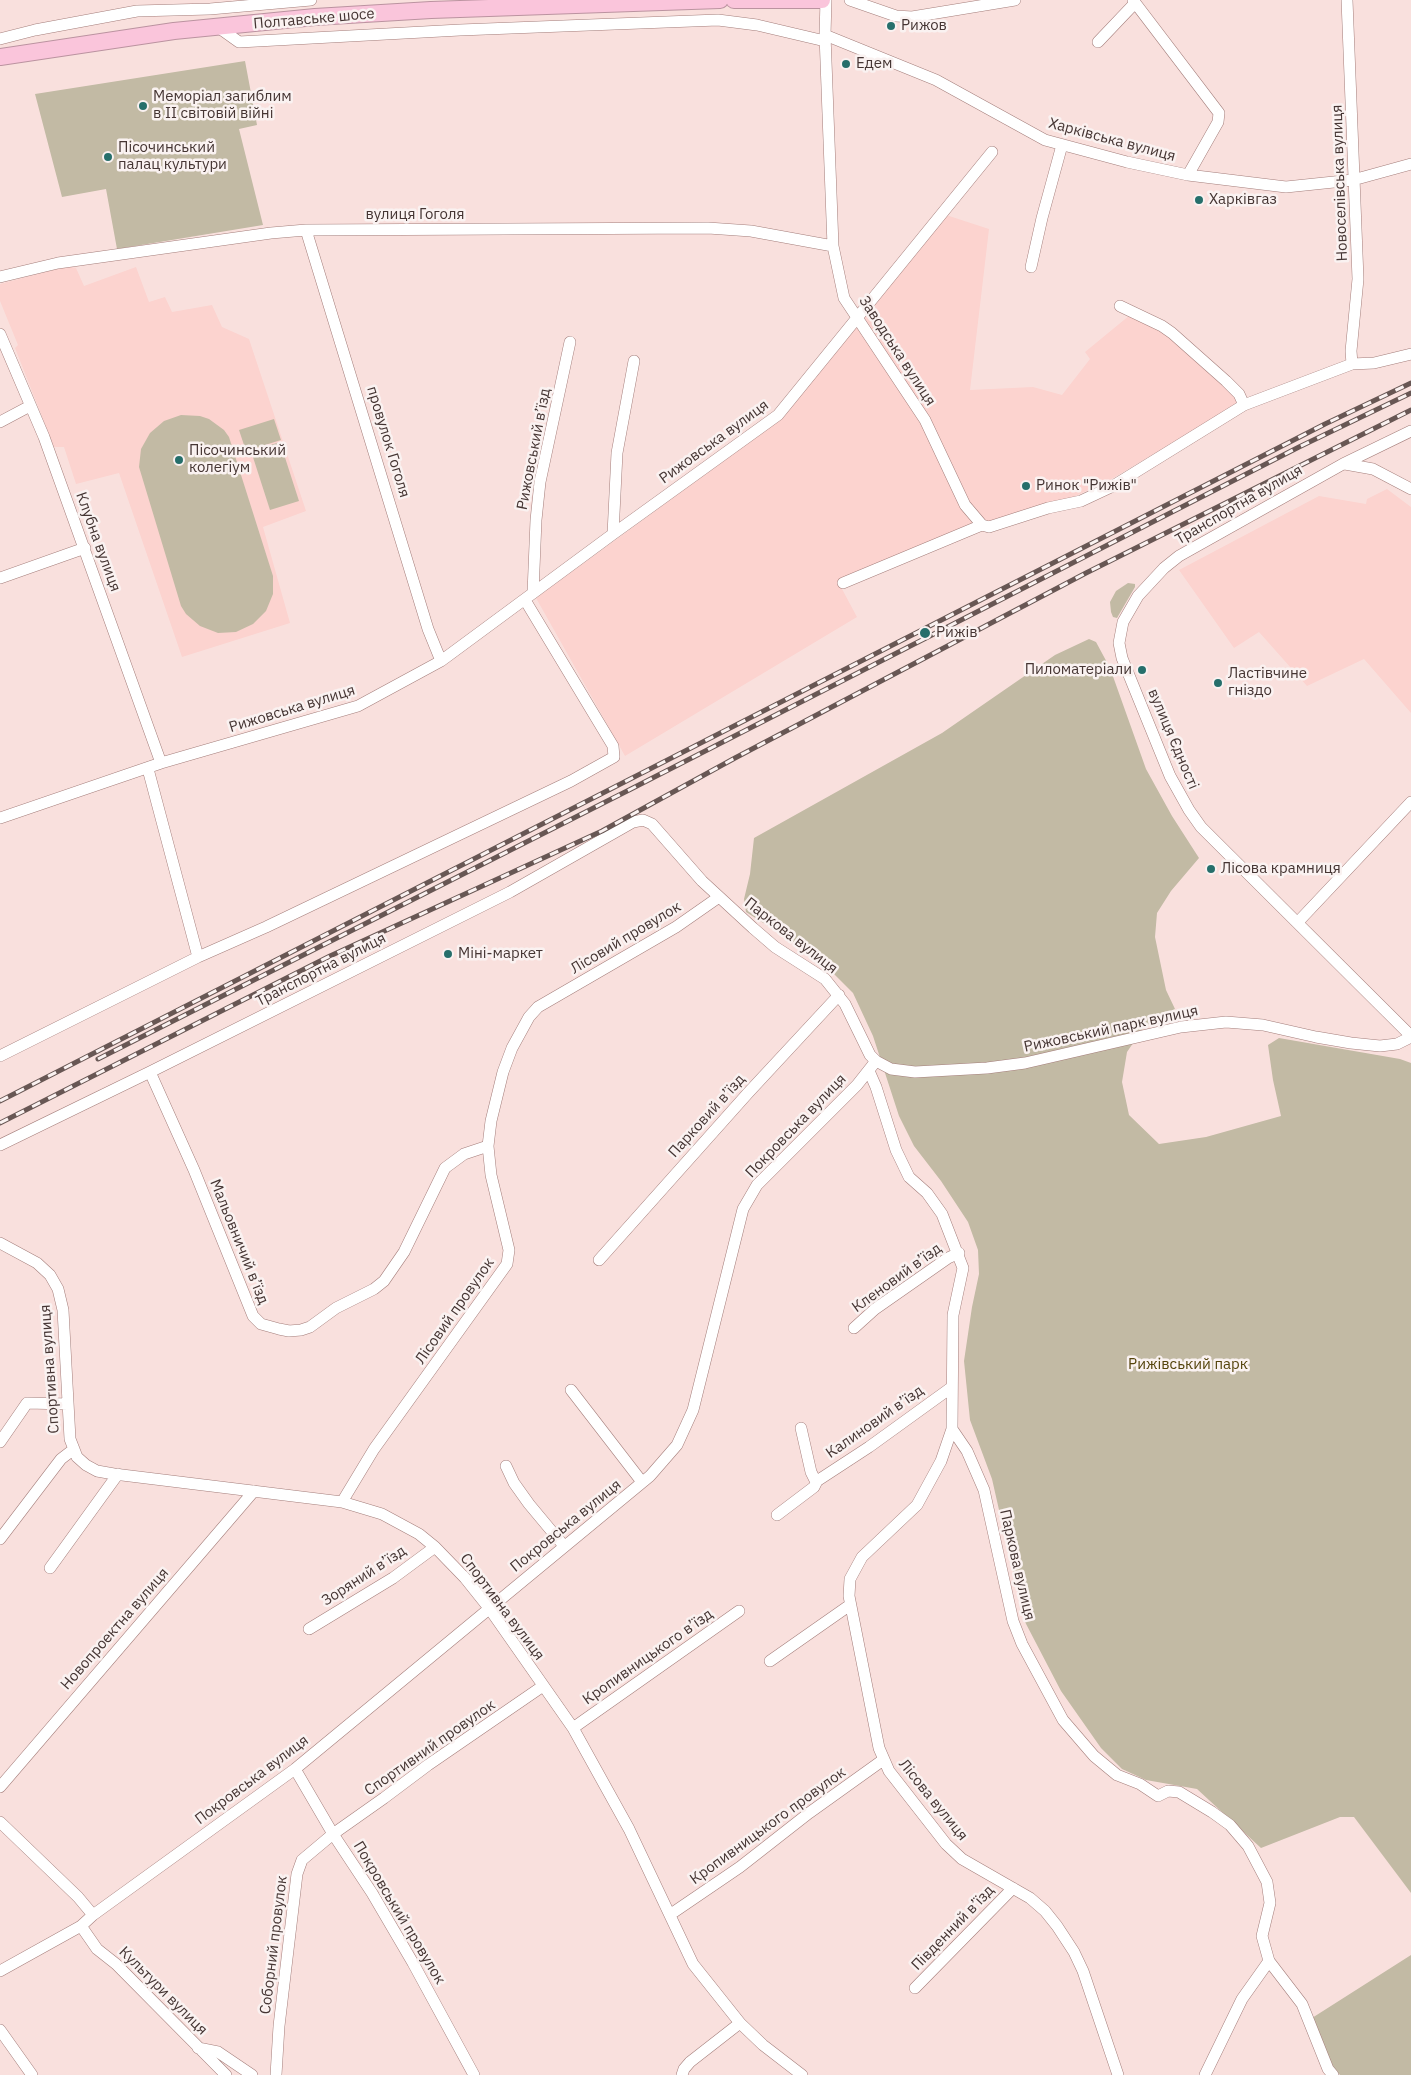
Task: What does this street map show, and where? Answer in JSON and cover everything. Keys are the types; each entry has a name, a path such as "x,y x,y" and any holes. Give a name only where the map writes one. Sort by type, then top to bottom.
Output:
{"highway":[{"name":"Полтавське шосе","path":"0,57 174,31 316,17 431,10 720,0"},
{"path":"734,0 822,0"}],"street":[{"path":"0,39 107,16 177,5 210,10 311,0"},
{"name":"Заводська вулиця","path":"826,0 825,38 833,246 844,298 925,420 965,505 982,525"},
{"path":"850,0 896,16 912,18 1015,0"},
{"name":"Новоселівська вулиця","path":"1347,0 1358,279 1351,351 1352,364"},
{"path":"1098,42 1134,2 1219,113 1218,122 1188,175"},
{"name":"Харківська вулиця","path":"218,27 238,42 460,30 718,20 757,25 825,38 936,80 1045,140 1127,162 1188,175 1286,187 1353,180 1411,164"},
{"path":"1031,268 1042,218 1062,145"},
{"name":"Рижовська вулиця","path":"0,818 162,764 358,706 441,661 778,415 859,318 992,152"},
{"name":"вулиця Гоголя","path":"0,277 66,262 272,233 306,230 708,228 751,231 833,246"},
{"name":"провулок Гоголя","path":"306,230 428,630 441,661"},
{"path":"1120,306 1162,326 1226,381 1239,394 1244,405"},
{"name":"Клубна вулиця","path":"0,334 44,438 162,764"},
{"name":"Рижовський в’їзд","path":"529,596 540,482 570,342"},
{"path":"843,583 982,525 989,527 1048,508 1081,501 1114,486 1244,405 1352,364 1374,363 1411,354"},
{"path":"613,534 617,453 634,361"},
{"path":"0,422 30,406"},
{"name":"Транспортна вулиця","path":"1119,643 1123,622 1133,604 1164,568 1179,556 1344,464 1411,431"},
{"path":"1344,464 1373,469 1411,489"},
{"path":"0,578 85,548"},
{"path":"0,1056 198,957 266,927 571,781 614,757 613,746 529,596"},
{"name":"вулиця Єдності","path":"1119,643 1122,658 1170,776 1188,810 1205,830 1411,1036"},
{"path":"148,769 198,957"},
{"path":"1298,922 1411,802"},
{"name":"Транспортна вулиця","path":"0,1144 150,1072 510,892 633,822 643,820 652,824"},
{"name":"Паркова вулиця","path":"652,824 682,860 719,898 775,947 825,979 846,1004 864,1045 876,1061"},
{"name":"Лісовий провулок","path":"342,1502 374,1449 507,1264 509,1250 491,1176 488,1146 491,1121 503,1072 521,1031 538,1007 676,927 719,898"},
{"name":"Парковий в’їзд","path":"599,1260 748,1093 839,995"},
{"name":"Рижовський парк вулиця","path":"876,1061 902,1071 987,1068 1025,1063 1181,1027 1226,1022 1264,1025 1316,1038 1351,1044 1380,1046 1397,1044 1411,1036"},
{"name":"Покровська вулиця","path":"0,1971 81,1926 93,1915 295,1769 650,1476 676,1445 693,1410 743,1209 757,1185 869,1071 876,1061"},
{"path":"869,1071 896,1150 909,1177 927,1193 942,1214 963,1268 953,1315 952,1429"},
{"name":"Мальовничий в’їзд","path":"150,1072 194,1170 253,1316 261,1324 284,1330 301,1330 310,1327 336,1308 374,1289 384,1281 404,1252 445,1168 464,1154 488,1146"},
{"name":"Спортивна вулиця","path":"0,1243 37,1263 50,1275 58,1289 64,1310 70,1439 78,1457 86,1465 98,1471 118,1474 342,1502 388,1517 419,1534 436,1547 465,1578 489,1608 573,1728 629,1829 671,1914 693,1964 740,2023 763,2045 802,2075"},
{"name":"Кленовий в’їзд","path":"854,1328 875,1309 958,1253"},
{"name":"Калиновий в’їзд","path":"777,1515 814,1487 816,1482 952,1387"},
{"path":"571,1390 642,1482"},
{"path":"0,1442 27,1403 68,1404"},
{"name":"Калиновий в’їзд","path":"801,1428 811,1472 816,1482"},
{"name":"Паркова вулиця","path":"952,1429 967,1451 984,1490 1013,1621 1022,1644 1063,1720 1094,1756 1117,1774 1140,1784 1158,1796 1172,1790 1183,1793 1224,1821 1238,1835 1252,1854 1267,1882 1270,1903 1262,1936 1269,1961"},
{"name":"Лісова вулиця","path":"952,1429 941,1461 917,1505 856,1564 850,1579 850,1605 883,1760 889,1771 946,1844 968,1862 1030,1898 1045,1911 1074,1952 1084,1971 1118,2075"},
{"path":"0,1539 61,1459 74,1449"},
{"path":"506,1466 514,1483 564,1546"},
{"path":"50,1568 118,1474"},
{"name":"Новопроектна вулиця","path":"0,1787 254,1492"},
{"name":"Зоряний в’їзд","path":"309,1628 393,1578 436,1547"},
{"path":"770,1661 850,1605"},
{"name":"Кропивницького в’їзд","path":"573,1728 739,1611"},
{"name":"Спортивний провулок","path":"332,1834 543,1686"},
{"name":"Кропивницького провулок","path":"671,1914 740,1867 809,1812 883,1760"},
{"name":"Покровський провулок","path":"295,1769 332,1834 381,1908 474,2075"},
{"path":"0,1822 78,1896 93,1915"},
{"name":"Соборний провулок","path":"276,2075 279,2026 296,1874 304,1857 332,1834"},
{"name":"Південний в’їзд","path":"915,1988 1013,1888"},
{"name":"Культури вулиця","path":"81,1926 97,1948 116,1964 226,2075"},
{"path":"1205,2075 1242,1999 1269,1961 1302,2004 1328,2069 1333,2075"},
{"path":"682,2075 690,2062 740,2023"},
{"path":"0,2030 32,2075"},
{"path":"198,2048 218,2052 252,2075"}],"shaded area":[{"path":"943,214 989,229 970,390 1033,387 1062,395 1090,359 1085,352 1130,315 1146,320 1198,360 1237,396 1236,405 1108,481 1073,497 923,549 842,589 857,617 625,756 536,598 784,417 859,318"},
{"name":"Пісочинський колегіум","path":"68,266 76,268 84,286 136,267 149,302 165,297 172,312 212,305 222,327 249,339 306,511 263,527 290,623 182,657 119,473 76,484 64,447 54,447 15,348 18,345 0,301 0,284"},
{"path":"1387,489 1411,507 1411,713 1364,659 1307,686 1259,632 1234,648 1179,570 1319,496 1366,504 1367,499"}],"green space":[{"path":"245,61 257,125 239,129 263,225 117,249 106,189 62,197 35,94"},
{"path":"181,415 200,416 209,419 224,430 229,437 273,576 273,594 266,611 253,624 236,632 218,633 200,626 186,614 181,606 139,467 141,449 150,433 164,421"},
{"path":"274,419 281,440 246,451 239,430"},
{"path":"280,442 299,501 270,510 251,451"},
{"path":"1128,583 1135,584 1135,587 1117,618 1113,617 1110,602 1116,591"},
{"name":"Рижівський парк","path":"1089,639 1096,642 1110,668 1146,769 1172,816 1199,858 1171,891 1157,913 1155,937 1166,990 1175,1009 1144,1027 1127,1052 1122,1082 1129,1115 1159,1144 1206,1137 1281,1116 1268,1045 1279,1038 1400,1059 1411,1063 1411,1893 1354,1817 1340,1817 1261,1848 1197,1789 1146,1780 1122,1769 1101,1748 1061,1691 1024,1620 992,1479 970,1420 964,1361 979,1274 978,1250 968,1222 941,1181 914,1146 899,1116 873,1036 853,993 817,957 746,912 744,899 750,874 754,838 942,733 1055,655"},
{"path":"1411,1955 1411,2075 1340,2075 1331,2065 1312,2018"}],"railway":[{"path":"0,1101 1325,424 1411,383"},
{"path":"98,1059 1299,447 1411,393"},
{"path":"0,1123 330,956 602,831 735,758 1086,573 1411,410"}],"place":[{"name":"Рижов","path":"891,26"},
{"name":"Едем","path":"846,64"},
{"name":"Меморіал загиблим в II світовій війні","path":"143,106"},
{"name":"Пісочинський палац культури","path":"108,157"},
{"name":"Харківгаз","path":"1199,200"},
{"name":"Пісочинський колегіум","path":"179,460"},
{"name":"Ринок \"Рижів\"","path":"1026,486"},
{"name":"Рижів","path":"925,633"},
{"name":"Пиломатеріали","path":"1142,670"},
{"name":"Ластівчине гніздо","path":"1218,683"},
{"name":"Лісова крамниця","path":"1211,869"},
{"name":"Міні-маркет","path":"448,954"}]}
